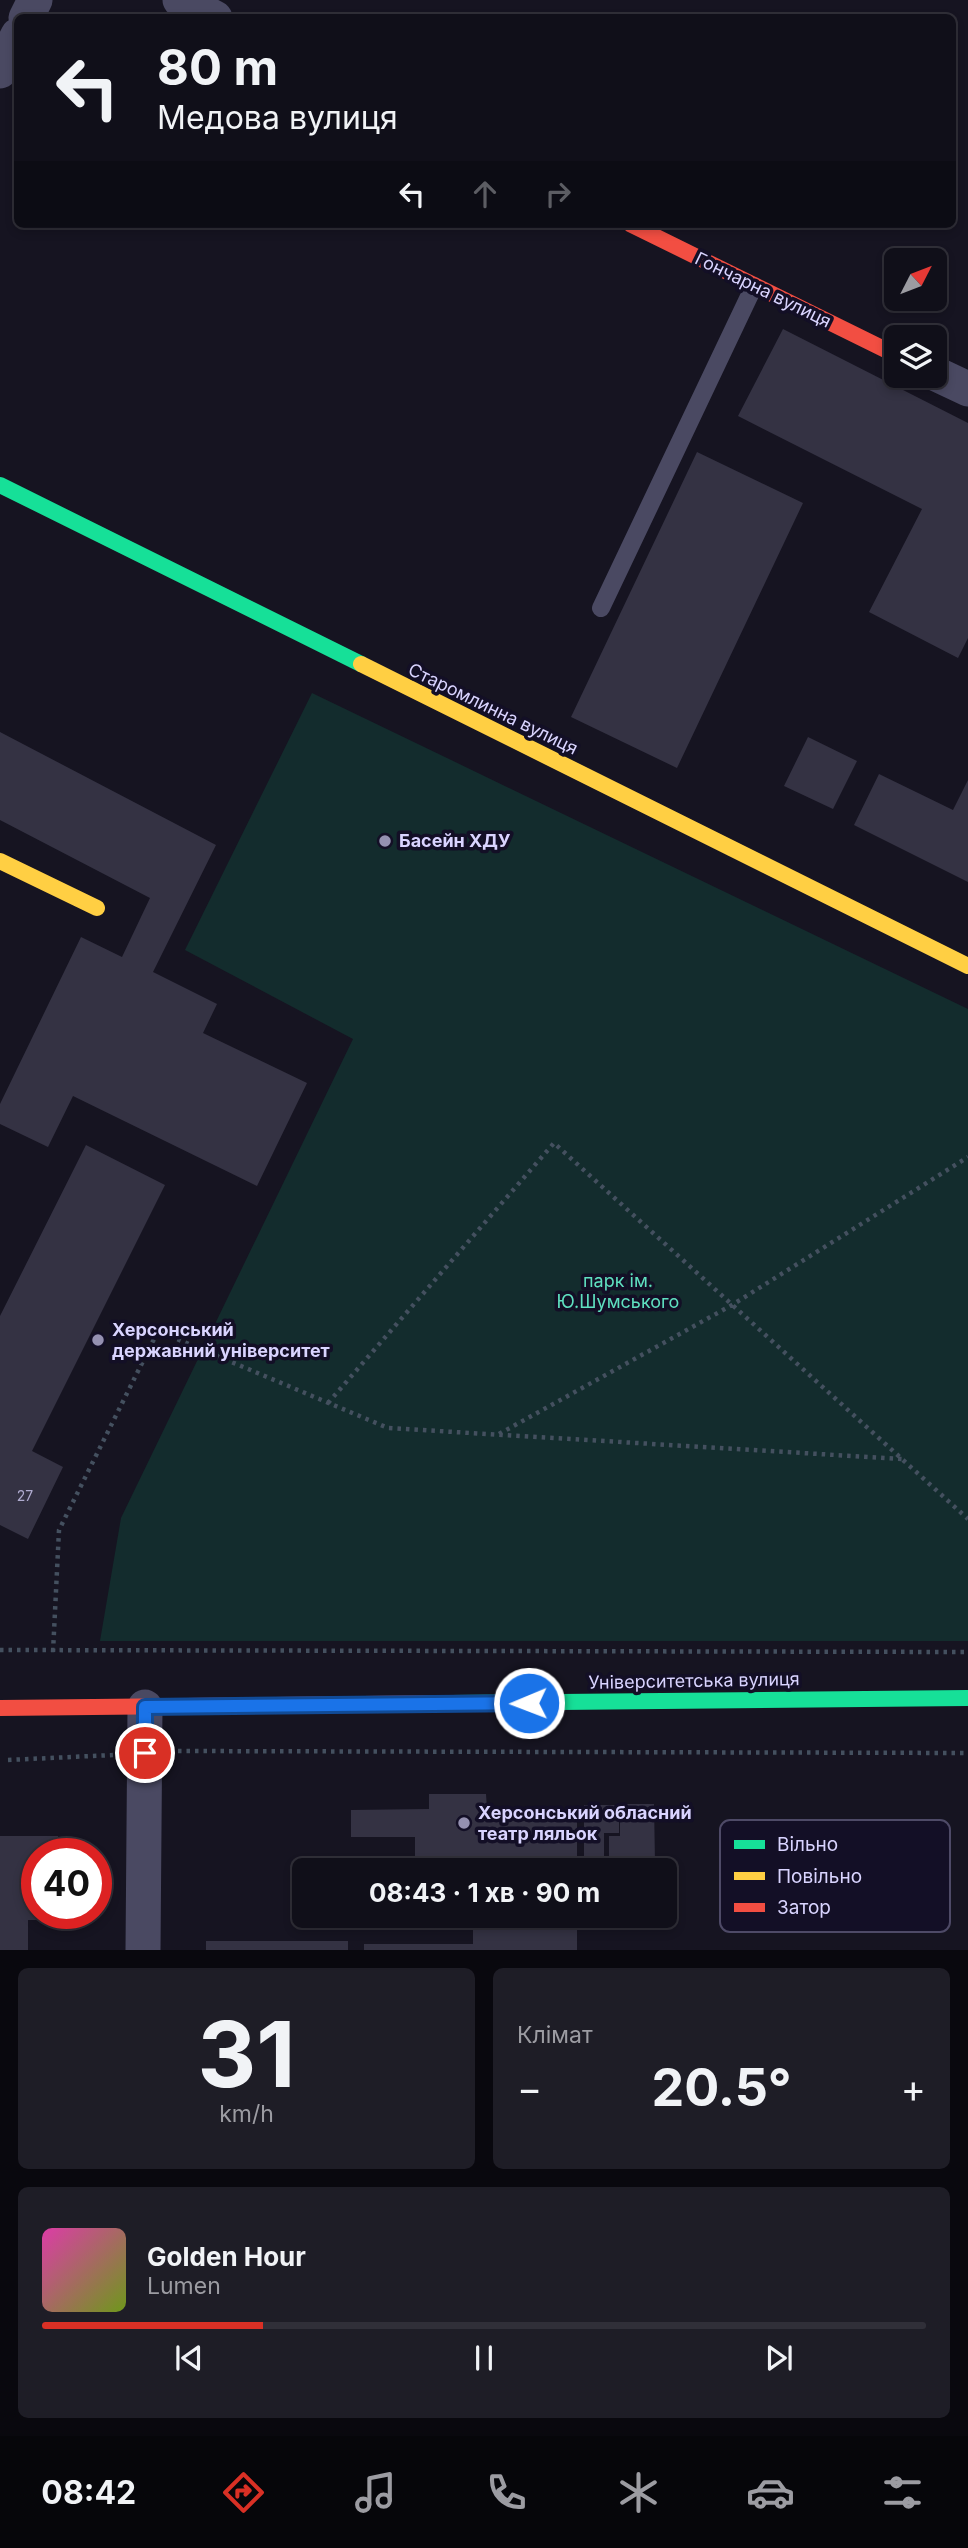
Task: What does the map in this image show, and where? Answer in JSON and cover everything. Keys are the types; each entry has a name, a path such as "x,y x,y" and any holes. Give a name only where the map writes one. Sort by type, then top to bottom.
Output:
{"street":[{"path":"180,0 207,14"},
{"path":"0,71 14,43"},
{"name":"Гончарна вулиця","path":"638,228 884,349"},
{"path":"947,379 968,389"},
{"name":"Старомлинна вулиця","path":"0,485 968,966"},
{"path":"0,861 97,908"},
{"name":"Університетська вулиця","path":"0,1708 968,1698"},
{"path":"143,1950 145,1707"}],"lane":[{"path":"601,608 754,286"}],"path":[{"path":"328,1403 554,1143 968,1519"},
{"path":"496,1435 732,1305 968,1157"},
{"path":"53,1652 59,1530 158,1331 388,1429 902,1459"},
{"path":"0,1650 968,1652"},
{"path":"8,1760 186,1750 968,1753"}],"green space":[{"name":"парк ім. Ю.Шумського","path":"312,693 968,1009 968,1641 100,1641 121,1518 353,1039 185,950"}],"building":[{"path":"783,329 884,380 884,388 899,388 968,423 968,638 958,658 869,612 922,509 738,416"},
{"path":"697,452 803,503 677,768 571,717"},
{"path":"0,732 216,845 153,972 217,1004 203,1033 307,1083 257,1186 73,1096 48,1147 0,1124 0,1104 81,937 122,957 150,898 0,820"},
{"path":"808,737 857,761 833,809 784,786"},
{"path":"879,774 953,810 968,780 968,882 854,825"},
{"path":"86,1145 165,1185 32,1451 63,1467 28,1539 0,1525 0,1316"},
{"name":"Херсонський обласний театр ляльок","path":"429,1794 486,1794 487,1809 577,1809 577,1858 415,1858 415,1837 351,1837 351,1810 429,1809"},
{"path":"620,1804 654,1804 655,1858 609,1858 609,1836 620,1836"},
{"path":"584,1805 619,1805 619,1833 604,1833 604,1858 584,1858"},
{"path":"0,1836 58,1836 21,1838 21,1929 28,1929 28,1950 0,1950"},
{"path":"473,1928 577,1928 577,1950 364,1950 364,1944 473,1944"},
{"path":"206,1941 348,1941 348,1950 206,1950"}],"traffic: fast":[{"path":"0,485 361,664"},
{"path":"451,1703 968,1698"}],"traffic: slow":[{"path":"361,664 968,966"},
{"path":"0,861 97,908"}],"traffic: jam":[{"path":"638,228 884,349"},
{"path":"0,1708 451,1703"}],"place":[{"name":"Басейн ХДУ","path":"385,841"},
{"name":"Херсонський державний університет","path":"98,1340"},
{"name":"Херсонський обласний театр ляльок","path":"464,1823"}],"route":[{"path":"145,1753 145,1707 529,1703"}]}
